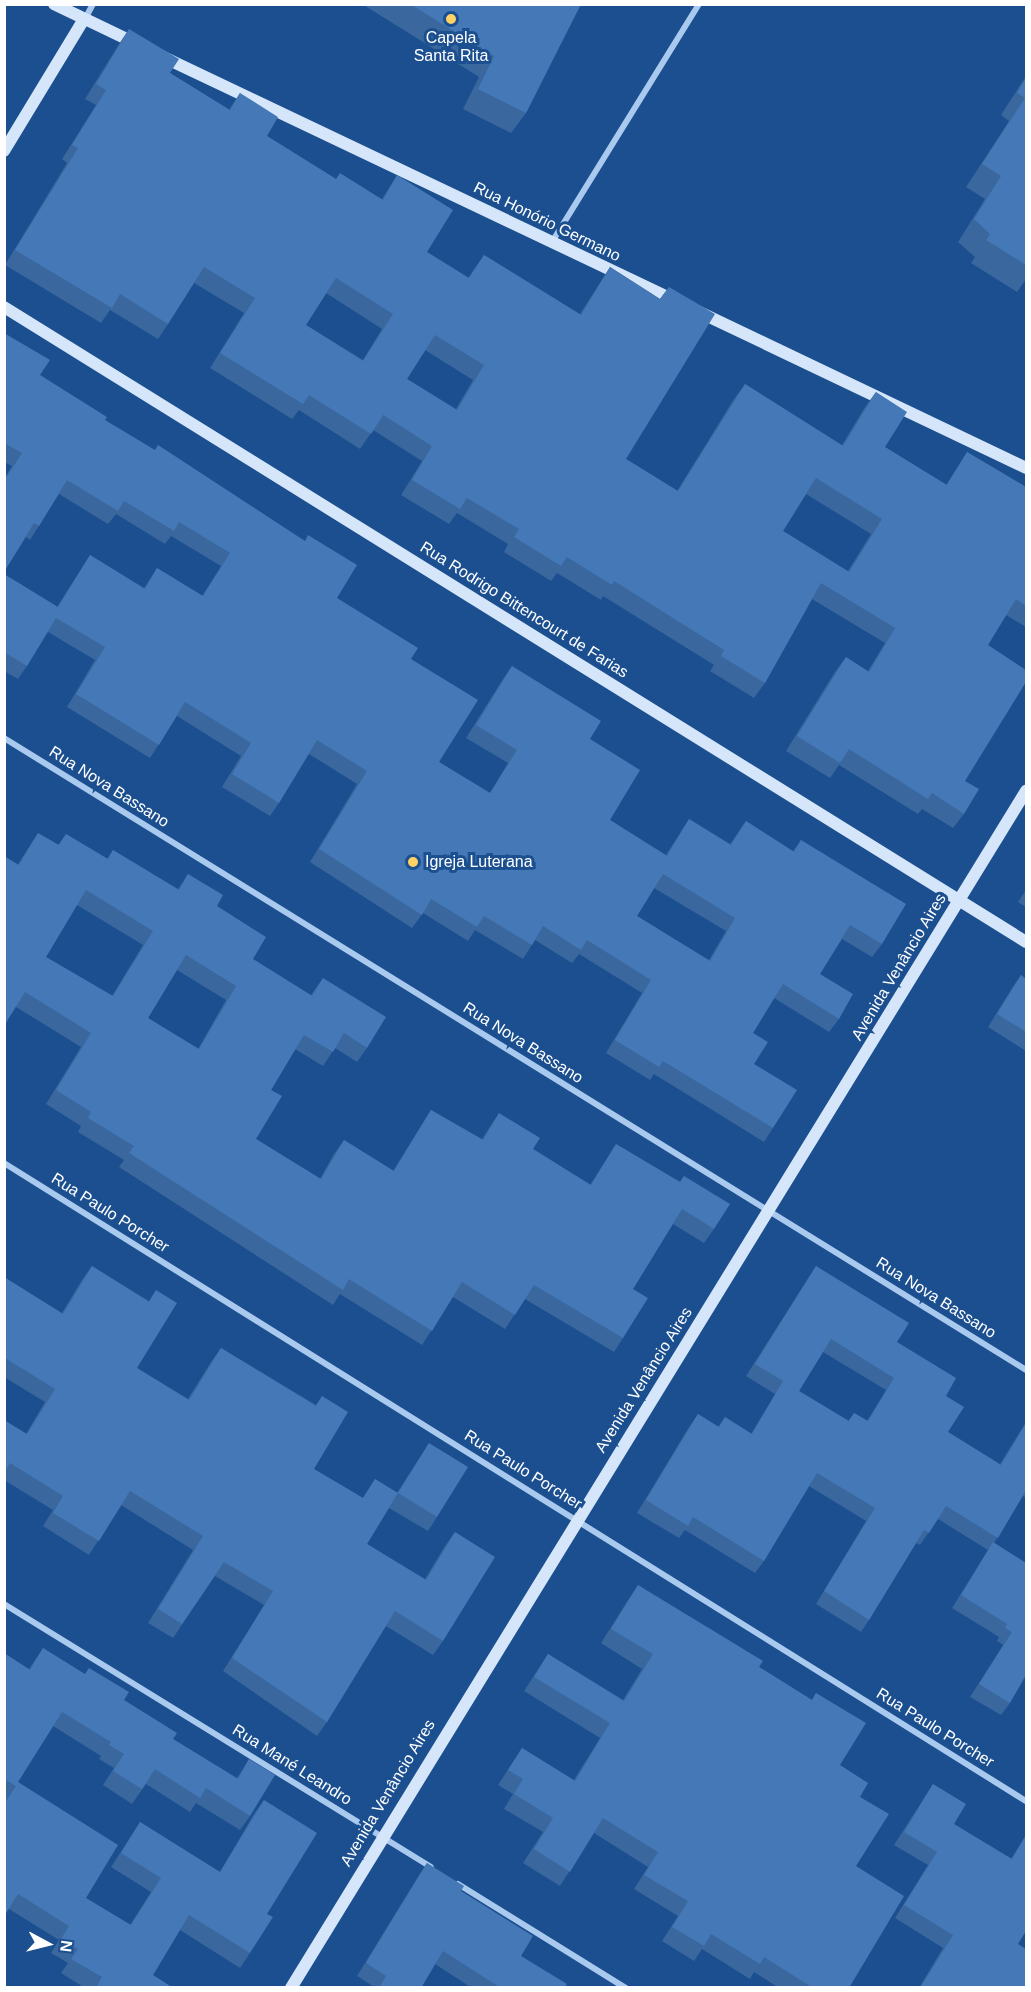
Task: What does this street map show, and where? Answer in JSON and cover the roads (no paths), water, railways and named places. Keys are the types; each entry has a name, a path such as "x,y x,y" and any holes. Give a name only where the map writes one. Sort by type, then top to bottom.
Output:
{"street":[{"name":"Rua Honório Germano","path":"54,4 1026,468"},
{"path":"4,151 93,4"},
{"path":"552,242 699,4"},
{"name":"Rua Rodrigo Bittencourt de Farias","path":"4,307 1026,942"},
{"name":"Rua Nova Bassano","path":"4,738 1026,1370"},
{"name":"Avenida Venâncio Aires","path":"291,1988 380,1836 769,1211 1026,791"},
{"name":"Rua Paulo Porcher","path":"4,1163 1026,1801"},
{"name":"Rua Mané Leandro","path":"4,1604 439,1872"},
{"path":"449,1878 626,1988"}],"place":[{"name":"Capela Santa Rita","path":"451,19"},
{"name":"Igreja Luterana","path":"413,862"}]}
